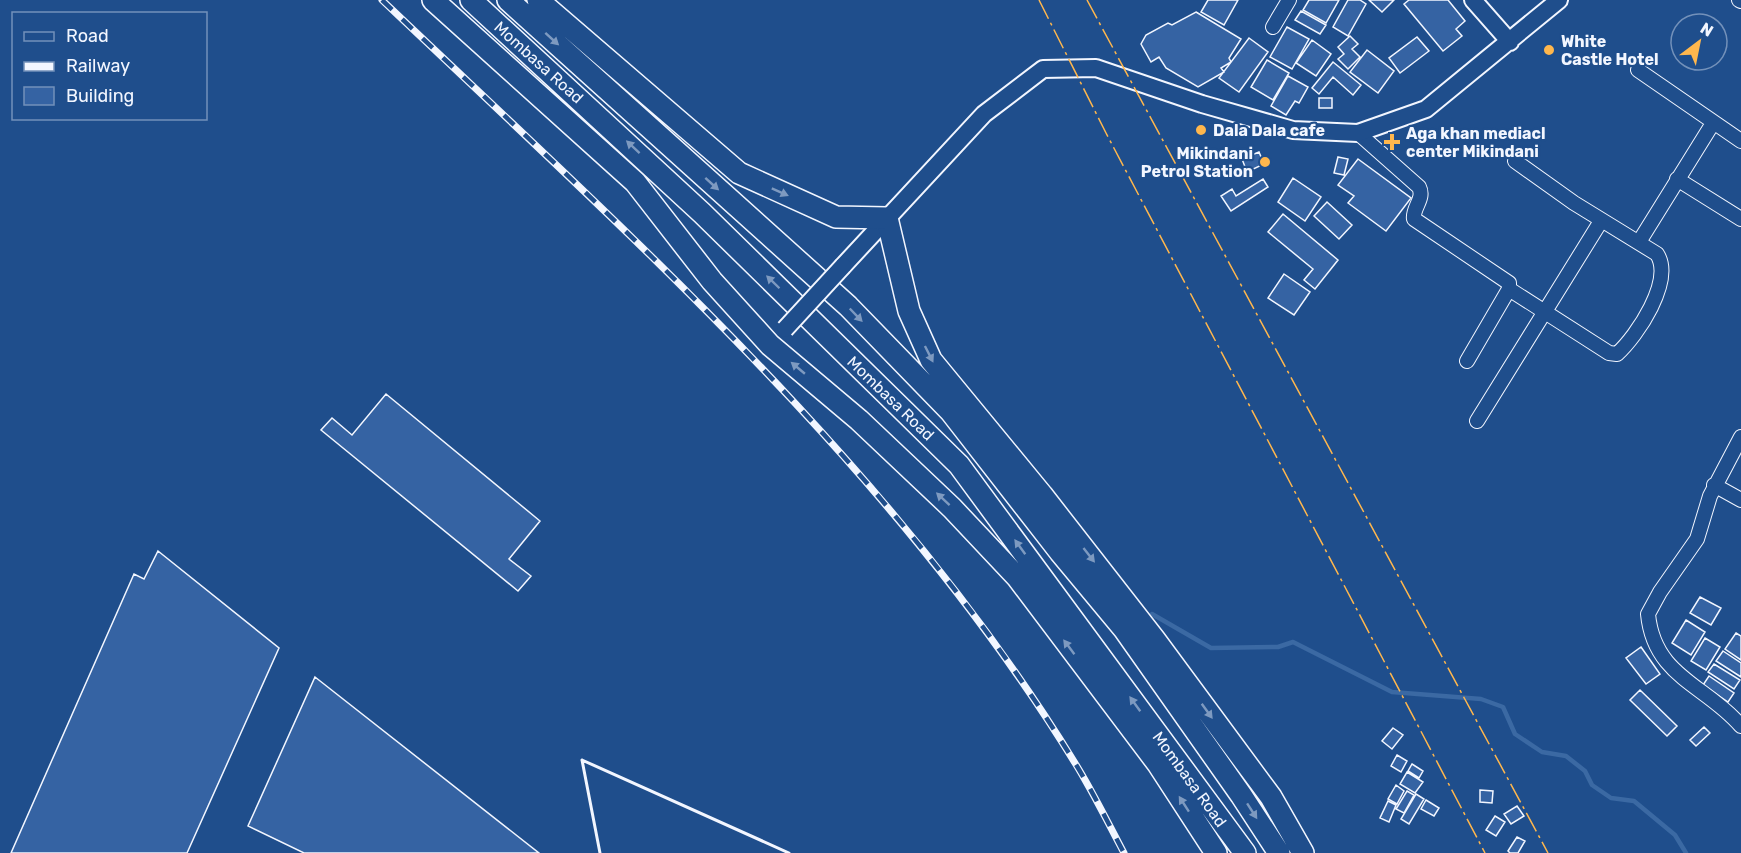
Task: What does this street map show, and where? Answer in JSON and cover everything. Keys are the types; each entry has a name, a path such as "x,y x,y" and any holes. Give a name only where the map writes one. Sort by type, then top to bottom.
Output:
{"highway":[{"path":"433,0 635,182 712,281 770,345 859,420 952,508 1017,577 1158,764 1216,853"},
{"name":"Mombasa Road","path":"471,0 702,213 959,465 1245,853"},
{"name":"Mombasa Road","path":"508,0 848,306 951,412 1060,552 1124,629 1279,853"},
{"path":"538,0 739,173 836,217 887,218 909,311 931,360 1042,495 1155,640 1270,797 1303,853"}],"street":[{"path":"1273,27 1289,0"},
{"path":"1473,0 1510,42"},
{"path":"770,345 984,114 1043,69 1096,68 1202,104 1293,130 1358,133 1426,109 1559,0"},
{"path":"1638,70 1741,141"},
{"path":"1640,242 1713,123"},
{"path":"1358,133 1419,187 1421,196 1414,219 1507,280 1509,289 1467,362"},
{"path":"1509,289 1609,353 1617,354 1650,310 1658,290 1660,259 1640,242 1602,220 1515,160"},
{"path":"1677,179 1741,219"},
{"path":"1477,421 1602,220"},
{"path":"1741,437 1714,485 1697,539 1660,592 1648,614 1649,630 1654,645 1672,669 1741,726"},
{"path":"1714,485 1741,500"}],"building":[{"path":"1208,0 1238,0 1224,25 1201,12"},
{"path":"1309,0 1339,0 1326,23 1303,10"},
{"path":"1348,0 1360,0 1366,4 1348,36 1333,27"},
{"path":"1369,0 1394,0 1382,12"},
{"path":"1409,0 1448,0 1465,21 1456,29 1462,36 1443,51 1404,4"},
{"path":"1301,11 1326,25 1320,34 1295,20"},
{"path":"1196,12 1241,39 1229,58 1231,62 1221,68 1224,72 1198,87 1166,68 1159,57 1151,62 1141,44 1146,35"},
{"path":"1287,27 1309,39 1292,69 1270,57"},
{"path":"1350,36 1358,44 1352,49 1360,57 1348,69 1338,59 1344,54 1338,47"},
{"path":"1417,37 1429,51 1400,73 1389,58"},
{"path":"1249,38 1268,52 1239,92 1219,78"},
{"path":"1312,40 1331,54 1316,76 1296,63"},
{"path":"1367,50 1394,71 1378,93 1350,72"},
{"path":"1267,60 1289,73 1273,100 1251,87"},
{"path":"1333,62 1361,85 1353,95 1333,77 1319,94 1312,88"},
{"path":"1288,76 1308,87 1299,103 1295,101 1286,115 1271,106"},
{"path":"1319,98 1332,98 1332,108 1319,108"},
{"path":"1259,152 1264,164 1247,172 1242,159"},
{"path":"1338,157 1348,159 1344,175 1334,173"},
{"path":"1358,159 1411,198 1386,231 1348,203 1354,196 1338,185"},
{"path":"1293,178 1321,197 1305,221 1278,202"},
{"path":"1263,179 1268,187 1231,211 1221,196 1232,189 1236,196"},
{"path":"1327,202 1352,225 1339,239 1314,216"},
{"path":"1283,214 1338,260 1315,289 1304,280 1313,269 1268,232"},
{"path":"1284,274 1310,292 1294,315 1268,298"},
{"path":"386,394 540,521 509,559 531,576 518,591 321,430 332,418 352,435"},
{"path":"158,551 279,648 187,853 11,853 134,574 144,579"},
{"path":"1700,597 1721,608 1711,625 1690,613"},
{"path":"1686,620 1705,632 1691,655 1672,643"},
{"path":"1736,633 1741,636 1741,660 1725,649"},
{"path":"1705,638 1720,647 1706,670 1691,661"},
{"path":"1641,647 1660,674 1646,684 1626,658"},
{"path":"1723,651 1741,663 1741,677 1716,661"},
{"path":"1714,664 1740,680 1734,689 1708,672"},
{"path":"1709,676 1734,693 1728,702 1703,685"},
{"path":"315,677 539,853 304,853 248,826"},
{"path":"1640,690 1677,726 1667,736 1630,700"},
{"path":"1704,727 1710,733 1696,746 1690,740"},
{"path":"1393,728 1403,735 1392,749 1382,741"},
{"path":"1397,755 1407,761 1401,772 1391,766"},
{"path":"1412,764 1423,771 1419,778 1408,771"},
{"path":"1407,772 1423,782 1415,793 1400,784"},
{"path":"1396,785 1404,791 1397,804 1388,799"},
{"path":"1480,790 1493,791 1492,803 1480,802"},
{"path":"1407,791 1414,795 1404,813 1396,809"},
{"path":"1416,794 1424,799 1409,824 1401,819"},
{"path":"1426,800 1439,808 1434,816 1421,809"},
{"path":"1388,801 1396,805 1389,822 1380,818"},
{"path":"1517,806 1524,816 1511,824 1504,814"},
{"path":"1495,816 1505,822 1496,836 1486,830"},
{"path":"1517,837 1525,841 1518,853 1510,853 1508,851"}],"waterway":[{"path":"1152,614 1211,648 1278,647 1293,642 1392,692 1481,699 1503,707 1515,734 1542,752 1566,756 1585,771 1592,785 1611,798 1634,801 1675,835 1686,853"}],"railway":[{"path":"382,0 663,267 754,359 842,454 925,553 1003,655 1075,763 1124,853"}],"wall":[{"path":"582,760 789,853"},
{"path":"582,760 600,853"}],"power":[{"path":"1039,0 1106,133 1485,853"},
{"path":"1087,0 1548,853"}],"place":[{"name":"White Castle Hotel","path":"1549,50"},
{"name":"Dala Dala cafe","path":"1201,130"},
{"name":"Aga khan mediacl center Mikindani","path":"1392,142"},
{"name":"Mikindani Petrol Station","path":"1265,162"}]}
